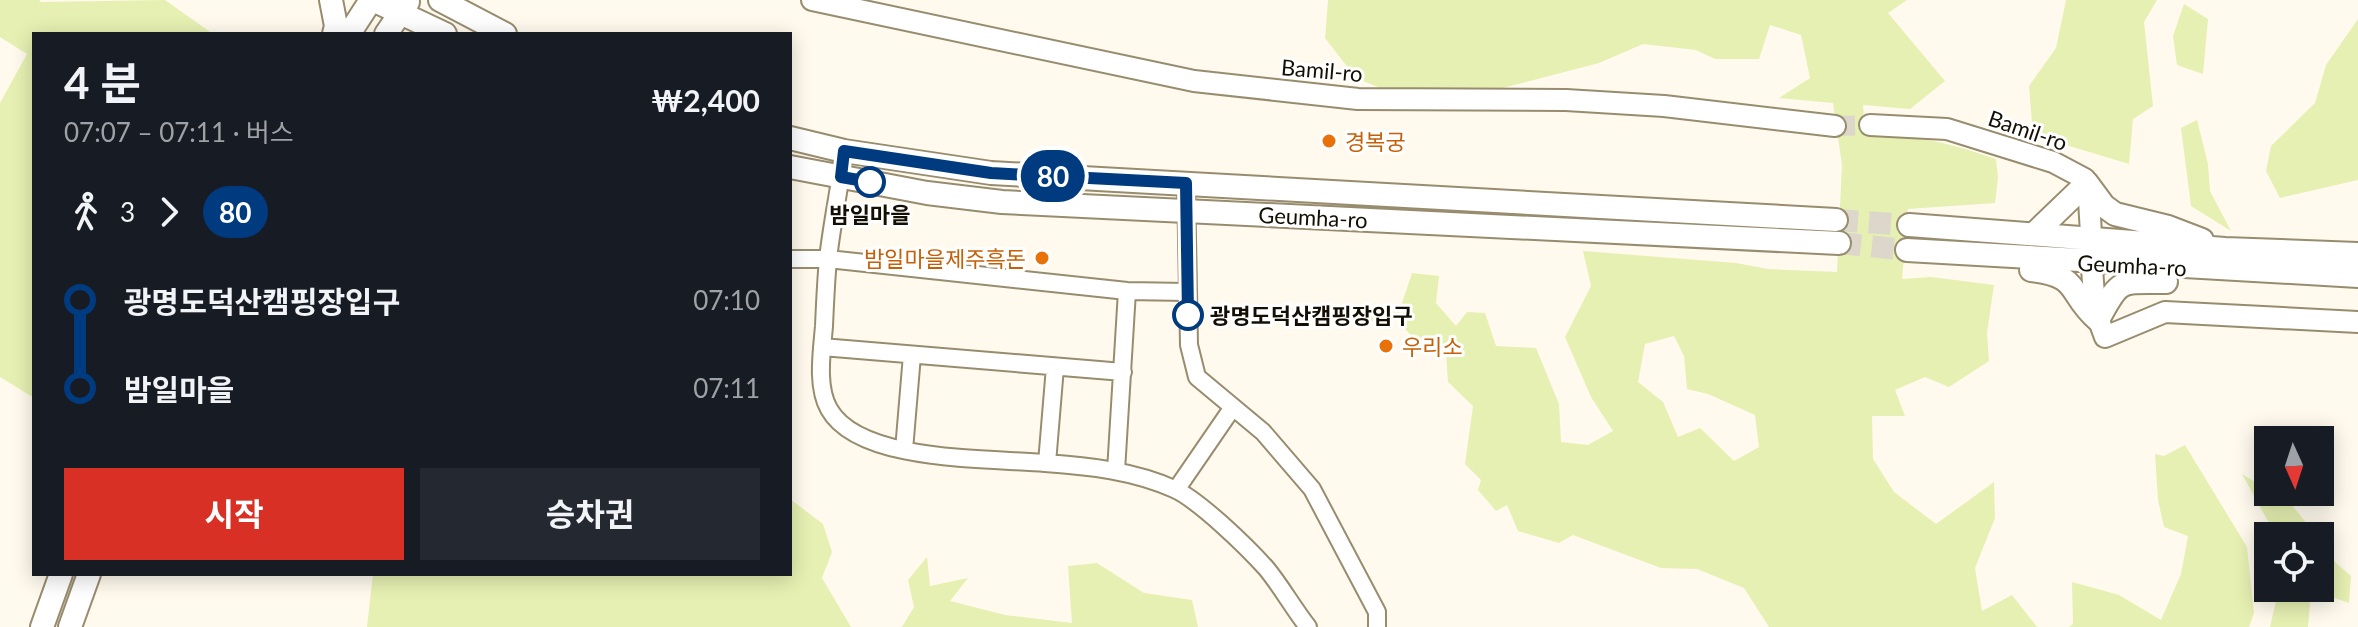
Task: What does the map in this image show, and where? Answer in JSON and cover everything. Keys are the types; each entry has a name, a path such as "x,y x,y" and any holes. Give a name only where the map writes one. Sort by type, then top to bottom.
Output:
{"main road":[{"path":"331,0 335,15 334,32"},
{"path":"350,32 372,0 404,6 442,32"},
{"path":"440,0 501,32"},
{"path":"474,0 502,32"},
{"path":"387,32 404,6"},
{"name":"Geumha-ro","path":"792,138 844,151 991,173 1836,220"},
{"name":"Geumha-ro","path":"792,167 927,193 1002,202 1839,243"},
{"path":"2035,233 2087,183 2104,206 2115,214 2168,227 2228,260"},
{"name":"Geumha-ro","path":"1909,225 2092,239 2358,276"},
{"name":"Geumha-ro","path":"1907,250 2093,263 2358,254"},
{"path":"1972,254 2062,277 2074,287 2083,307 2098,320 2112,293 2129,281 2184,281 2228,260"},
{"path":"42,627 60,576"},
{"path":"70,627 88,576"}],"street":[{"name":"Bamil-ro","path":"812,0 1194,81 1358,99 1566,100 1664,106 1835,126"},
{"name":"Bamil-ro","path":"1870,125 1947,129 2053,162 2081,176 2087,183"},
{"path":"844,151 828,259 821,384 828,408 838,422 855,435 904,450 978,460 1047,463 1116,471 1176,490 1206,510 1266,568 1308,627"},
{"path":"1186,183 1189,345 1197,377 1263,432 1312,489 1377,612 1377,627"},
{"path":"2087,183 2093,295 2105,337 2165,312 2358,322"},
{"path":"792,259 828,259 1127,291 1187,292"},
{"path":"1116,471 1127,291"},
{"path":"822,347 1123,372"},
{"path":"904,450 912,355"},
{"path":"1047,463 1055,367"},
{"path":"1176,490 1233,407"}],"green space":[{"path":"0,0 165,0 210,32 32,32 32,397 0,377 0,103 27,54 0,37"},
{"path":"1328,0 1907,0 1888,13 1945,81 1910,109 1863,105 1865,134 1934,141 1996,159 1998,178 1995,203 1908,209 1902,279 1931,277 1994,285 1987,333 1989,361 1949,387 1925,377 1895,390 1905,416 1872,416 1873,459 1894,492 1936,524 1994,482 1995,518 1975,568 1982,611 2012,595 2037,627 1769,627 1744,588 1697,569 1661,568 1573,535 1559,543 1518,531 1507,505 1496,511 1478,490 1481,480 1465,464 1473,406 1448,382 1446,354 1425,353 1394,315 1375,321 1357,321 1356,306 1400,309 1412,273 1439,276 1436,303 1456,326 1467,312 1485,313 1496,346 1536,348 1559,404 1561,442 1588,445 1613,431 1591,397 1565,337 1591,286 1583,251 1736,263 1768,269 1837,272 1842,165 1833,103 1779,98 1810,78 1801,35 1770,25 1759,59 1715,59 1696,50 1643,44 1599,63 1488,92 1390,92 1356,78 1325,38","holes":["1674,336 1684,356 1687,389 1708,394 1755,415 1759,447 1734,461 1700,428 1678,437 1663,402 1638,382 1645,344"]},
{"path":"2066,0 2157,0 2144,22 2153,106 2133,119 2129,164 2033,135 2029,86 2056,48"},
{"path":"2184,4 2208,19 2203,74 2177,65 2173,36"},
{"path":"2358,19 2358,180 2280,198 2266,171 2271,146 2315,103 2326,65"},
{"path":"2197,120 2208,164 2210,191 2231,231 2191,206 2181,128"},
{"path":"2185,445 2247,547 2254,613 2249,627 2069,627 2073,624 2072,582 2119,595 2161,620 2181,574 2188,536 2164,527 2158,500 2155,454 2164,456"},
{"path":"2242,474 2254,481 2254,496"},
{"path":"792,501 823,524 832,552 822,578 851,627 367,627 373,576 792,576"},
{"path":"2260,506 2292,506 2306,522 2268,522"},
{"path":"927,557 930,586 968,578 950,601 1005,615 1072,623 1068,566 1097,563 1144,593 1192,600 1198,627 902,627 914,607 908,580"},
{"path":"2334,560 2351,576 2349,603 2334,598"},
{"path":"2276,602 2310,602 2308,627 2270,627"}],"tunnel":[{"path":"1835,126 1870,125"},
{"path":"1836,220 1909,225"},
{"path":"1839,243 1907,250"}],"bus line":[{"name":"80","path":"870,182 841,177 844,151 991,173 1186,183 1188,315"}],"place":[{"name":"경복궁","path":"1329,141"},
{"name":"밤일마을","path":"870,182"},
{"name":"밤일마을제주흑돈","path":"1042,258"},
{"name":"광명도덕산캠핑장입구","path":"1188,315"},
{"name":"우리소","path":"1386,346"}]}
